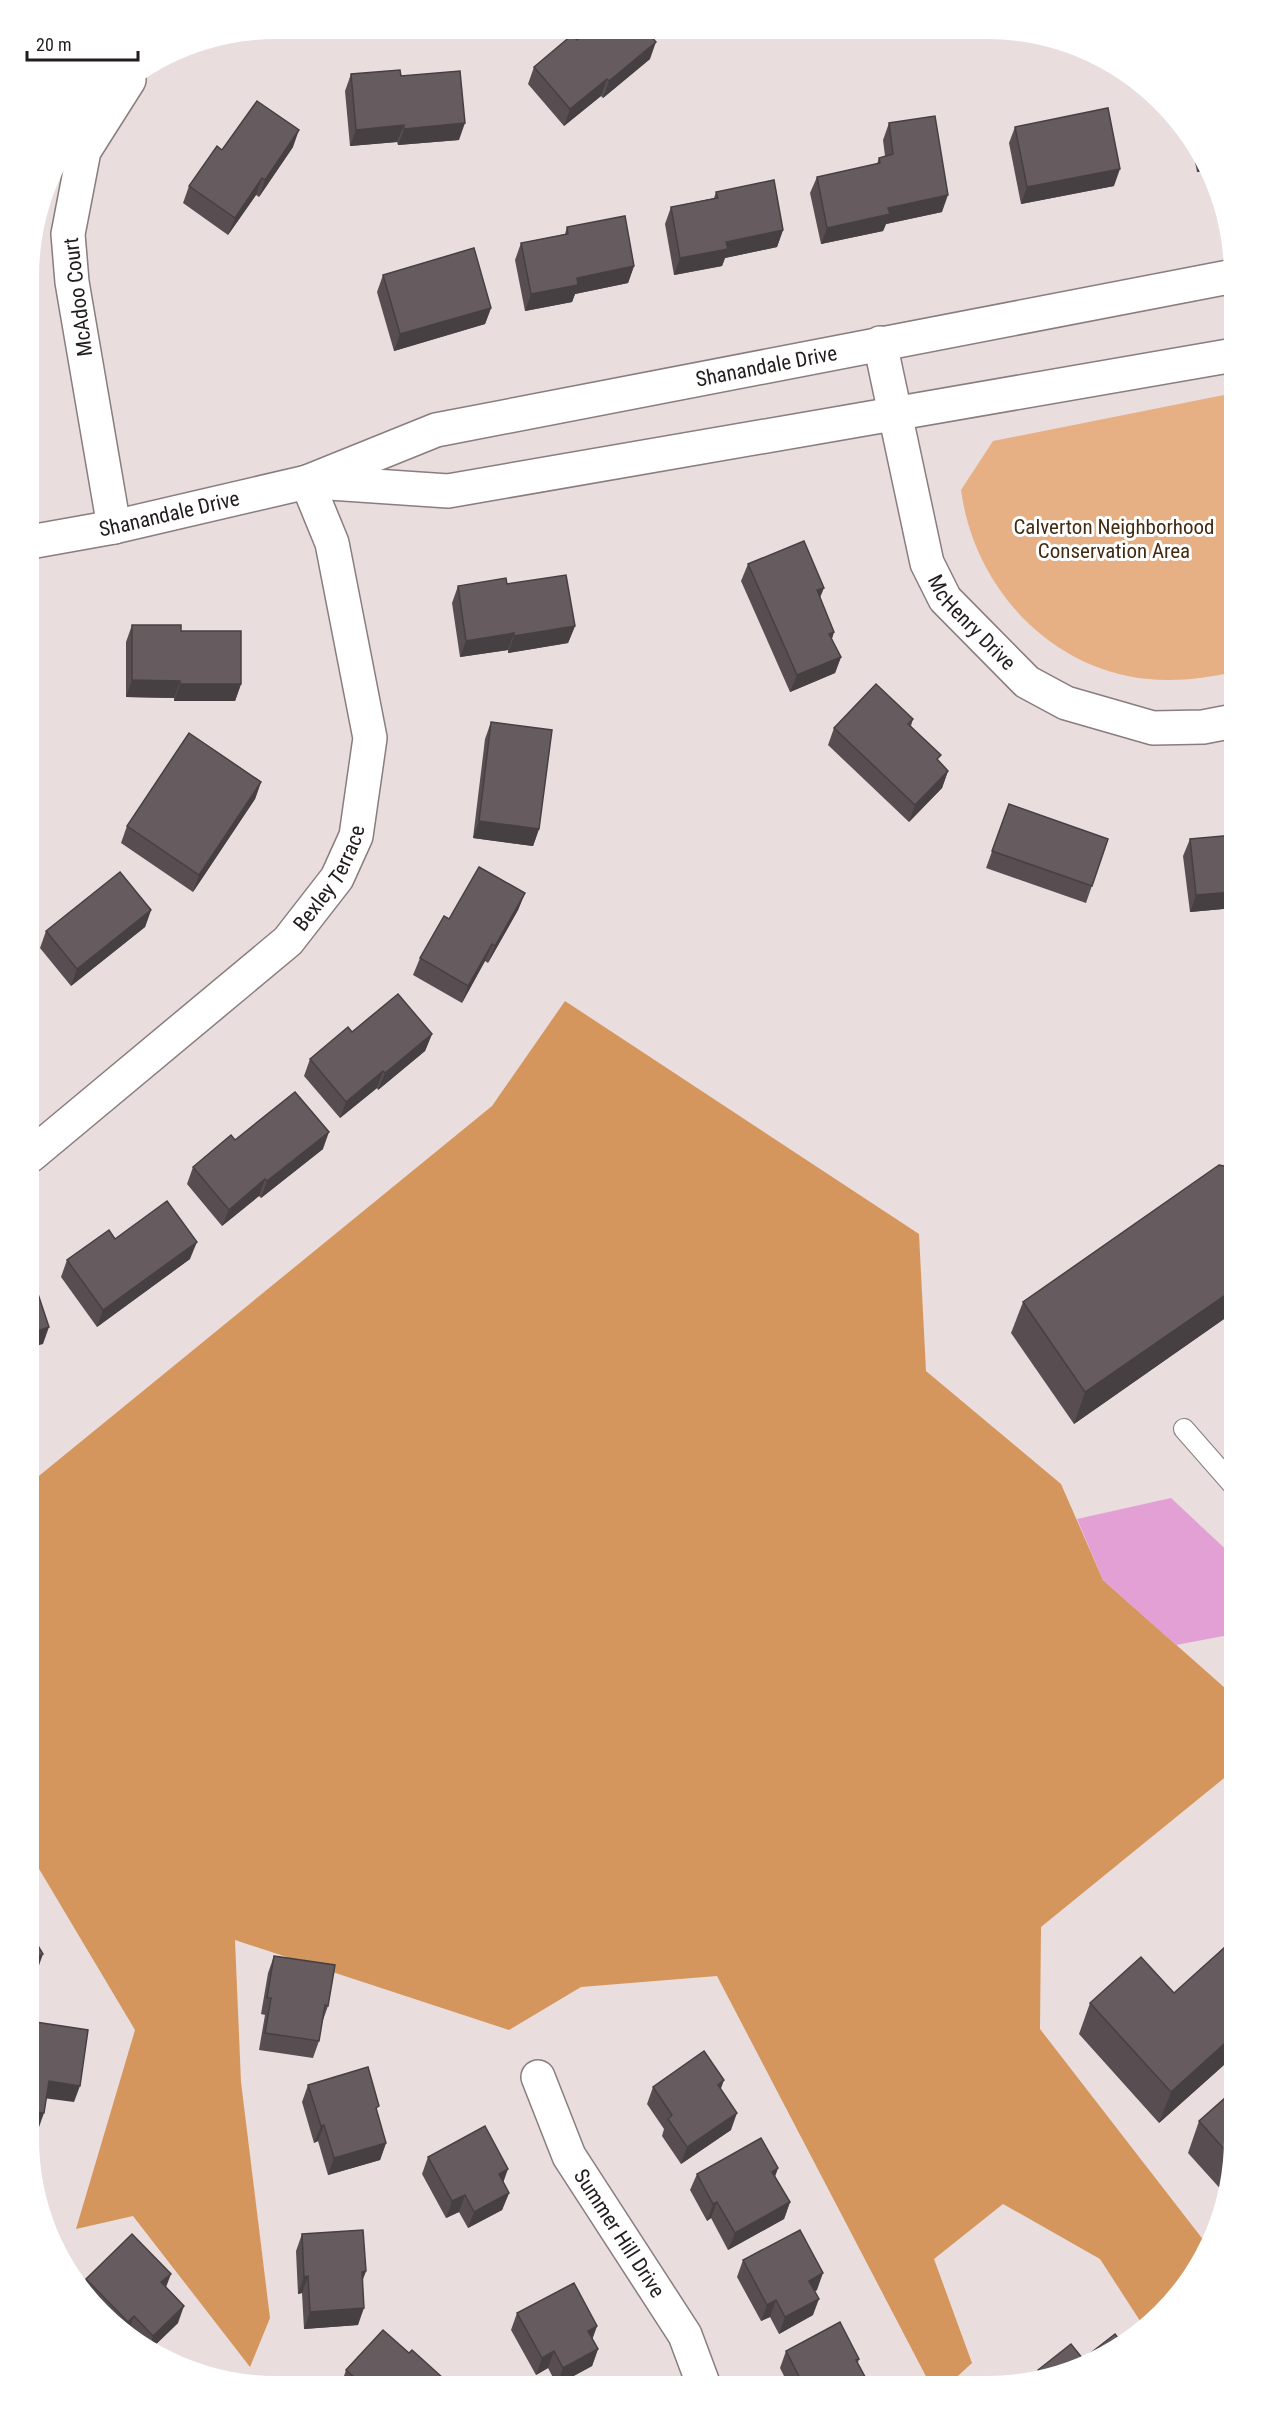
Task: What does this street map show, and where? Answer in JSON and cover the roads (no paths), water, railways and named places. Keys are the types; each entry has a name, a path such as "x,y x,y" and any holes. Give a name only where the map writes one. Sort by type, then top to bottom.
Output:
{"street":[{"name":"McAdoo Court","path":"114,526 72,282 68,234 84,151 115,102"},
{"name":"Shanandale Drive","path":"39,540 114,526 307,482 436,430 1224,278"},
{"name":"McHenry Drive","path":"880,344 927,563 945,599 1027,682 1066,703 1153,728 1203,727 1224,723"},
{"name":"Shanandale Drive","path":"307,482 448,491 1224,356"},
{"name":"Bexley Terrace","path":"39,1148 288,941 337,878 356,836 370,738 332,543 307,482"},
{"name":"Summer Hill Drive","path":"538,2078 569,2156 685,2335 700,2376"}],"lane":[{"path":"1184,1429 1224,1475"}],"park label":[{"name":"Calverton Neighborhood Conservation Area","path":"1114,539"}]}
